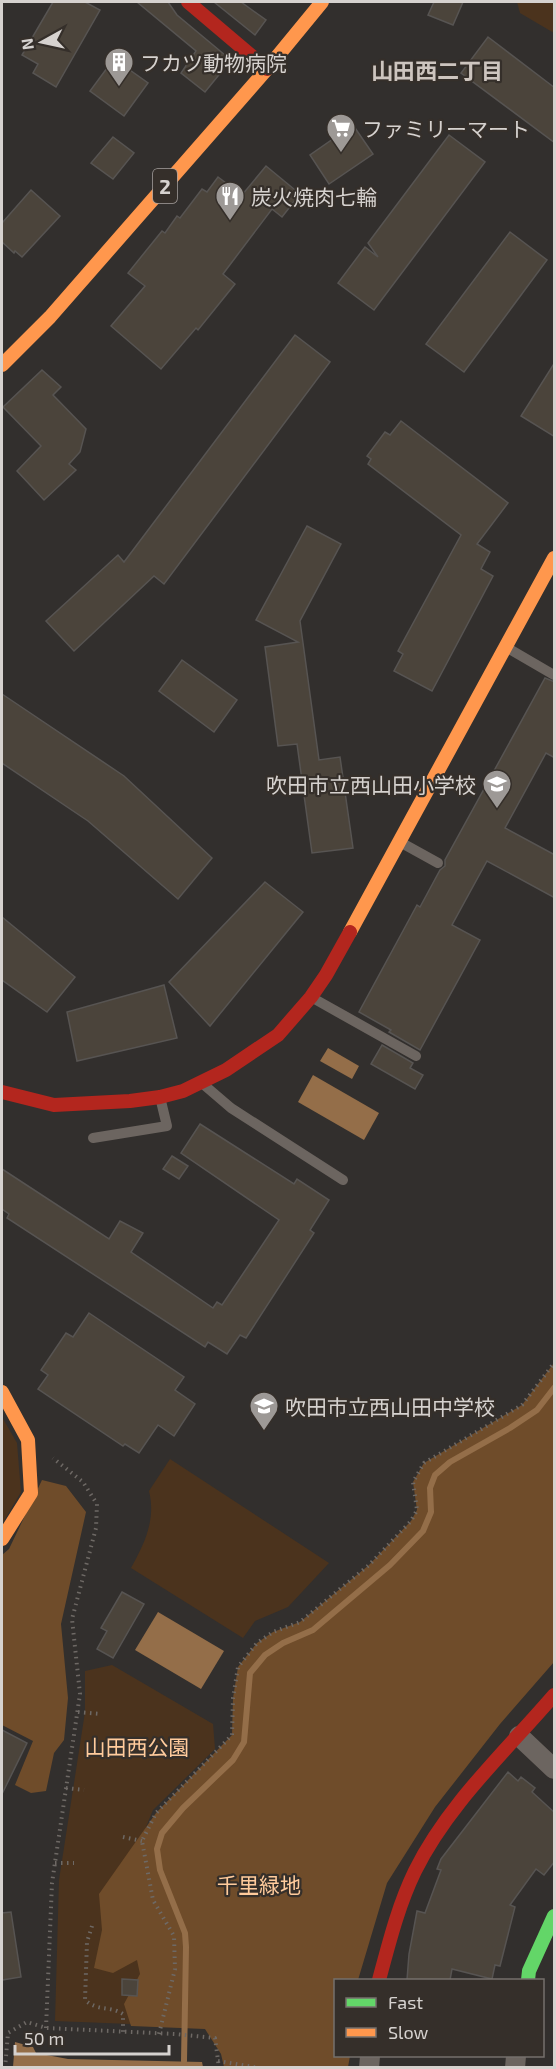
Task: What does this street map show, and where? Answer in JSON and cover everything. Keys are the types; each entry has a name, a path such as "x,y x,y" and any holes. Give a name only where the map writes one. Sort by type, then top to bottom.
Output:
{"street":[{"path":"188,2 267,69"},
{"name":"2","path":"2,365 50,317 267,69 322,2"},
{"path":"2,1092 54,1105 160,1097 202,1083 226,1070 278,1035 311,997 326,975 555,558"},
{"path":"2,1392 28,1440 31,1493 2,1539"},
{"path":"379,1979 396,1915 423,1856 455,1809 555,1695"},
{"path":"519,1736 555,1769"},
{"path":"528,1979 555,1916"}],"lane":[{"path":"506,647 555,675"},
{"path":"400,842 438,863"},
{"path":"311,997 416,1056"},
{"path":"202,1083 231,1108 343,1180"},
{"path":"93,1138 167,1126 160,1097"}],"path":[{"path":"159,2034 175,1969 174,1936 153,1900 142,1841 156,1813 232,1735 233,1698 238,1667 257,1643 273,1632 300,1622 369,1565 411,1521 417,1510 413,1482 424,1463 522,1405 555,1363"},
{"path":"28,1440 83,1482 97,1504 96,1528 72,1619 80,1694 52,1883 46,2028"},
{"path":"78,1712 101,1714"},
{"path":"66,1788 84,1790"},
{"path":"123,1837 142,1841"},
{"path":"55,1863 74,1863"},
{"path":"92,1926 87,1942 85,2000 94,2007 115,2010 123,2014 123,2033"},
{"path":"5,2067 8,2033 27,2022 46,2028 214,2038 219,2067"},
{"path":"218,2061 259,2067"}],"green space":[{"path":"517,2 554,2 554,33 520,13"},
{"name":"千里緑地","path":"554,1363 554,1662 500,1724 435,1807 387,1883 358,1979 334,1979 334,2057 350,2057 348,2067 224,2067 221,2054 205,2029 131,2026 124,2004 140,1974 137,1960 113,1973 94,1968 102,1930 99,1894 156,1813 232,1735 233,1698 238,1667 257,1643 273,1632 300,1622 369,1565 411,1521 417,1510 413,1482 424,1463 522,1405"},
{"path":"2,1417 17,1443 21,1492 2,1524"},
{"path":"170,1459 329,1563 288,1607 255,1621 243,1638 131,1568 148,1531 151,1511 149,1491"},
{"path":"42,1480 66,1486 86,1512 61,1624 68,1698 64,1740 54,1753 46,1791 31,1793 15,1785 33,1741 2,1725 2,1555 9,1549"},
{"name":"山田西公園","path":"112,1665 213,1724 215,1749 153,1810 138,1846 156,2025 55,2021 59,1880 85,1712 85,1671"}],"shaded area":[{"path":"328,1048 359,1066 352,1079 320,1061"},
{"path":"313,1075 379,1113 364,1140 298,1102"},
{"path":"158,1612 224,1651 201,1689 135,1650"},
{"path":"15,2042 33,2047 36,2053 68,2059 202,2062 203,2067 13,2067"}],"building":[{"path":"53,2 85,2 100,10 56,87 33,73 38,64 22,55"},
{"path":"137,2 168,2 177,15 231,60 205,92 181,73 196,51"},
{"path":"214,2 241,2 266,20 255,35"},
{"path":"434,2 463,2 453,25 428,15"},
{"path":"488,37 555,88 555,143 461,73"},
{"name":"フカツ動物病院","path":"120,63 148,83 124,116 90,91 110,64 116,68"},
{"name":"ファミリーマート","path":"353,125 373,154 329,184 310,155"},
{"path":"449,135 485,162 374,310 338,283 365,247 378,257 368,243"},
{"path":"113,137 134,153 113,179 91,163"},
{"path":"266,166 300,194 282,217 272,209 223,274 235,284 198,330 196,328 161,369 111,326 145,286 128,273 162,231 165,233 177,216 180,218 202,189 207,192 218,177 242,195"},
{"path":"31,190 60,216 22,257 2,242 2,223"},
{"path":"510,232 547,260 464,372 426,344"},
{"path":"295,335 330,362 164,584 154,576 74,651 46,621 118,555 124,562"},
{"path":"555,362 555,437 521,416"},
{"path":"42,370 61,387 53,395 86,429 80,452 69,464 76,470 44,500 17,471 41,446 3,407"},
{"path":"401,421 508,503 477,544 490,552 481,569 493,576 432,691 394,671 403,654 398,651 461,535 368,464 371,459 367,456 385,432 390,435"},
{"path":"307,526 341,544 300,621 319,760 340,757 353,848 312,853 297,744 278,746 265,647 298,642 256,620"},
{"path":"182,660 237,700 214,732 159,691"},
{"path":"545,678 555,682 555,758 546,753 505,828 555,855 555,898 487,861 452,925 480,940 420,1050 359,1012 417,905 420,907 440,870 445,866 445,860"},
{"path":"2,694 124,776 212,858 178,899 88,821 2,763"},
{"path":"265,882 303,912 210,1026 169,982"},
{"path":"2,917 75,977 47,1012 2,980"},
{"path":"164,985 177,1038 77,1061 67,1012"},
{"path":"382,1045 413,1063 410,1068 423,1075 415,1089 371,1064"},
{"path":"200,1124 294,1184 297,1179 329,1200 310,1230 314,1233 246,1338 240,1335 227,1354 208,1342 205,1347 7,1218 9,1214 2,1209 2,1169 109,1239 120,1221 143,1233 131,1252 213,1308 217,1302 222,1305 279,1220 181,1153"},
{"path":"172,1156 188,1166 179,1179 163,1169"},
{"path":"89,1313 184,1377 175,1390 195,1404 174,1436 158,1425 139,1453 125,1444 123,1446 38,1389 48,1375 41,1370 66,1333 73,1337"},
{"path":"122,1592 144,1604 113,1658 97,1649 107,1631 101,1628"},
{"path":"2,1730 27,1743 2,1794"},
{"path":"508,1772 518,1781 521,1777 535,1788 532,1792 555,1813 555,1861 544,1875 536,1869 510,1905 515,1907 500,1966 495,1965 492,1979 452,1969 450,1979 407,1979 417,1911 425,1913 441,1870 437,1869 441,1859"},
{"path":"11,1912 21,1977 2,1980 2,1913"},
{"path":"122,1979 138,1980 137,1996 122,1995"}],"waterway":[{"path":"184,2061 185,1933 160,1870 157,1849 162,1833 183,1808 233,1760 244,1742 250,1673 265,1655 283,1643 313,1630 390,1565 423,1531 431,1512 430,1488 435,1475 450,1462 537,1410 554,1388"}],"traffic: fast":[{"path":"528,1979 529,1971 554,1916"}],"traffic: slow":[{"path":"2,365 50,317 267,69 322,2"},
{"path":"350,932 554,558"},
{"path":"2,1392 28,1440 31,1493 2,1539"}],"traffic: jam":[{"path":"188,2 267,69"},
{"path":"2,1092 54,1105 130,1101 183,1091 226,1070 278,1035 311,997 350,932"},
{"path":"379,1979 394,1925 415,1871 428,1846 479,1779 554,1695"}],"place":[{"name":"フカツ動物病院","path":"119,88"},
{"name":"ファミリーマート","path":"341,154"},
{"name":"炭火焼肉七輪","path":"230,222"},
{"name":"吹田市立西山田小学校","path":"497,810"},
{"name":"吹田市立西山田中学校","path":"264,1432"}],"district":[{"name":"山田西二丁目","path":"437,70"}]}
